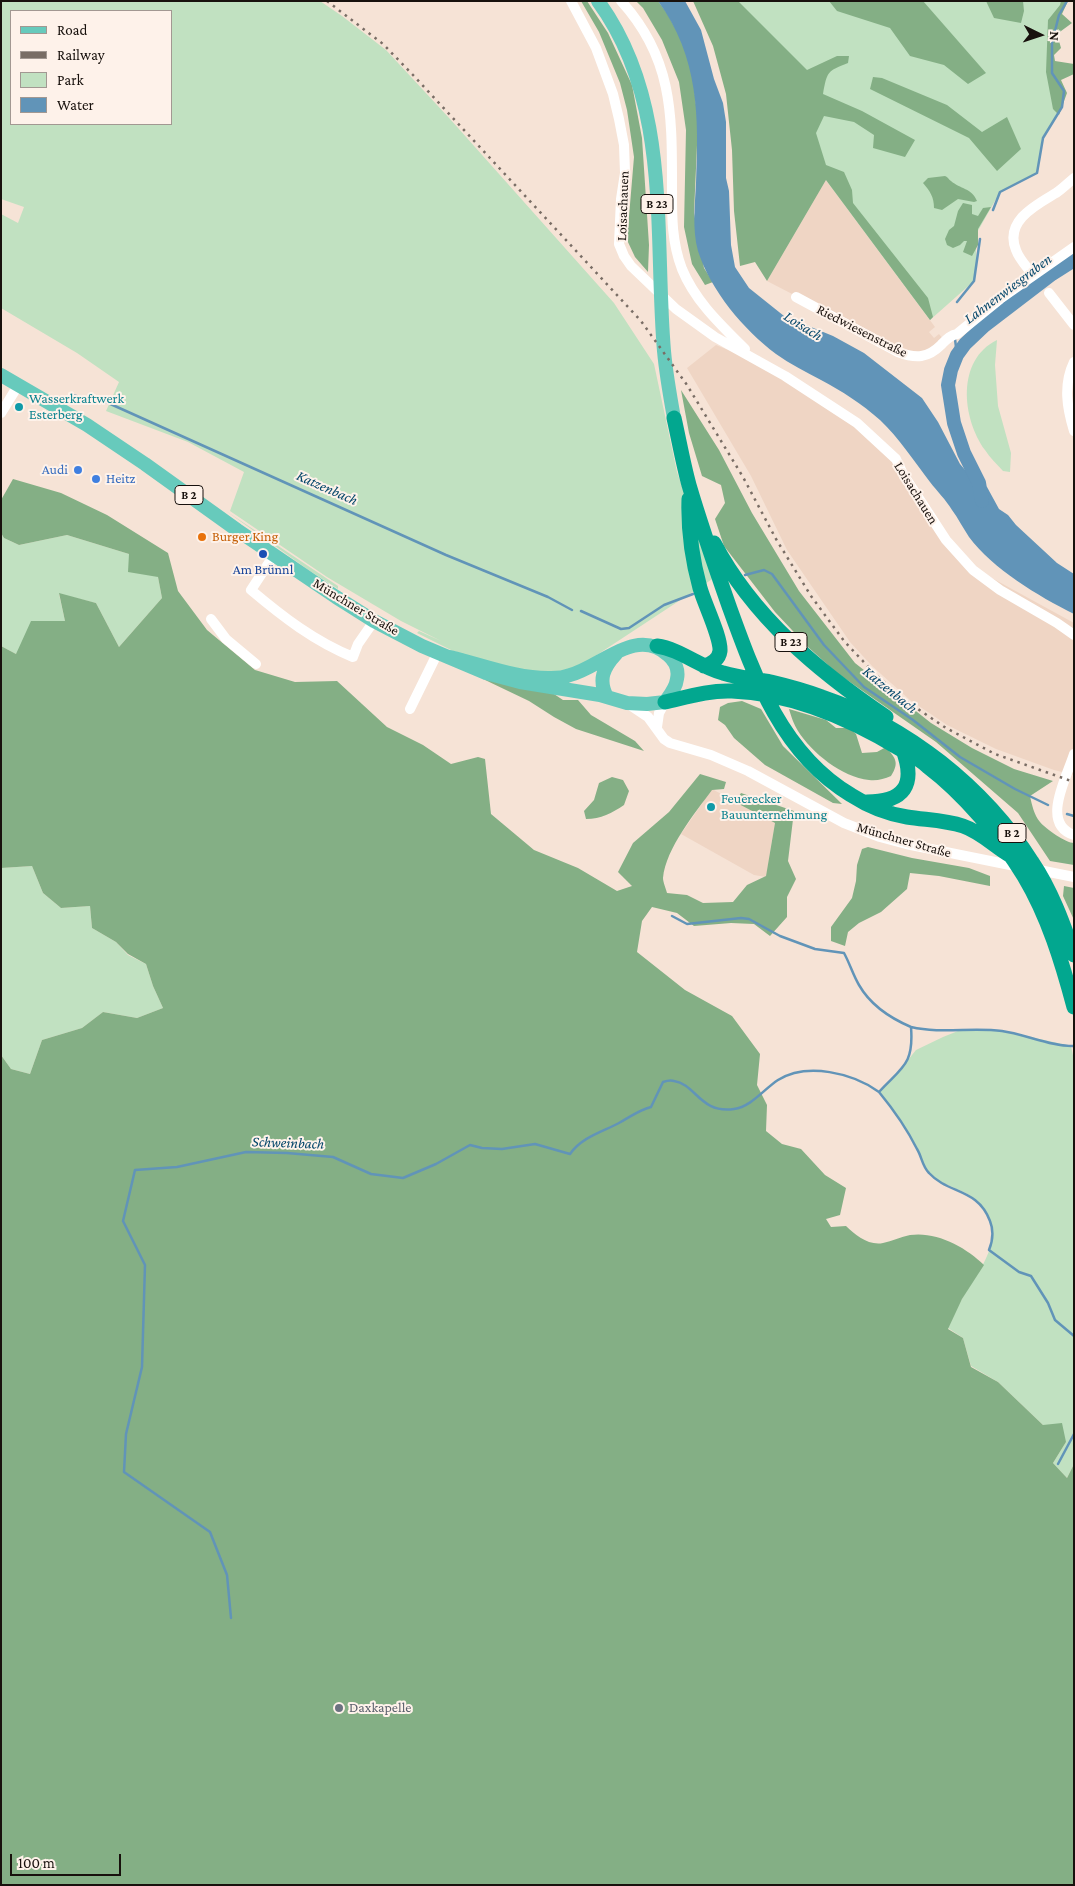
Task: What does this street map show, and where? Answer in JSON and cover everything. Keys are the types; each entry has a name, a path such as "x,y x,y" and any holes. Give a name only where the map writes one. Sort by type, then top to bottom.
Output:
{"highway":[{"name":"B 23","path":"674,418 699,518 747,657 782,727 802,754 815,768 840,788 864,802 890,813 949,822 965,827 975,832 1004,859"},
{"name":"B 23","path":"689,483 688,515 696,570 703,598 720,646 719,654 714,662 704,666"},
{"name":"B 23","path":"699,518 740,584 760,610 783,634 831,677 900,726 907,745"},
{"name":"B 2","path":"657,646 671,650 720,673 773,682 850,707 907,745 977,813 1004,859 1025,878 1045,918 1055,944 1074,1007"},
{"name":"B 2","path":"665,702 704,693 724,691 770,696 817,709 932,755 988,806 1015,837 1046,885 1074,955"},
{"path":"864,802 884,802 901,793 909,773 907,745"}],"main road":[{"name":"B 23","path":"598,1 612,23 637,77 650,128 656,194 664,351 674,418"},
{"name":"Münchner Straße","path":"1,374 87,425 274,555 374,621 444,655"},
{"name":"B 2","path":"550,683 635,646 657,646"},
{"path":"657,646 672,659 677,668 676,684 665,702"},
{"path":"607,697 603,688 602,674 607,664 618,652"},
{"name":"B 2","path":"444,655 486,673 550,683 627,703 647,704 665,702"}],"street":[{"name":"Loisachauen","path":"571,1 596,48 613,94 624,145 625,174 621,198 619,244 631,266 676,309 715,337 785,376 857,423 896,459 903,474 946,540 972,570 1000,590 1074,635"},
{"name":"Loisachauen","path":"621,1 646,37 657,58 665,83 672,128 671,219 674,244 683,270 707,311 753,357"},
{"path":"1033,275 1016,251 1013,236 1022,216 1033,206 1074,178"},
{"name":"Riedwiesenstraße","path":"796,297 898,352 911,357 922,357 934,352 954,334 1000,299 1074,247"},
{"path":"1049,294 1074,325"},
{"path":"1074,362 1067,386 1068,409 1074,431"},
{"path":"1,413 19,384"},
{"path":"274,555 251,590 291,623 312,637 335,650 353,657 358,644 374,621"},
{"path":"211,619 226,640 256,664"},
{"path":"410,709 444,655"},
{"path":"657,727 659,713 665,702"},
{"name":"Münchner Straße","path":"627,703 639,710 657,727 664,739 670,743 711,755 748,771 844,823 906,844 1004,859 1069,876"},
{"path":"1074,754 1058,800 1056,813 1061,828 1074,834"}],"shaded area":[{"path":"826,180 935,327 929,332 934,338 939,334 944,340 933,351 912,356 767,281"},
{"path":"716,345 786,374 897,458 944,534 979,571 1074,623 1074,775 1054,770 996,749 947,725 910,700 872,666 850,642 787,550 751,476 687,368"},
{"path":"712,789 775,823 766,877 754,875 681,834"}],"green space":[{"path":"1,1 320,1 386,50 614,303 654,364 677,472 693,518 723,572 577,668 536,675 464,656 417,633 419,631 441,641 401,621 327,577 230,511 244,472 188,442 106,411 119,382 77,353 1,308 1,214 18,223 24,207 1,199"},
{"path":"581,1 587,1 608,33 632,85 642,138 649,245 648,272 635,257 627,240 634,157 627,110 620,83 599,32"},
{"path":"636,1 658,1 667,13 684,44 693,77 698,123 694,213 704,268 713,282 705,285 692,264 684,227 686,130 679,82 662,40 643,8"},
{"path":"693,1 738,1 807,70 837,56 849,56 848,63 829,73 823,94 862,111 915,140 905,157 873,148 874,135 854,122 824,116 816,133 826,165 844,172 852,190 853,203 928,298 933,317 930,320 826,180 767,281 755,262 740,266 734,211 732,150 726,94 713,46"},
{"path":"702,1 1066,1 1059,15 1051,43 1062,107 1042,138 1037,173 1000,192 975,236 977,264 974,281 930,320 826,180"},
{"path":"829,1 923,1 986,73 968,84 944,65 910,56 890,28 837,11"},
{"path":"986,1 1023,1 1024,11 1021,23 994,18"},
{"path":"1061,1 1068,1 1062,14 1072,23 1057,34 1061,48 1054,55 1055,61 1074,64 1074,74 1061,80 1067,93 1059,115 1053,109 1046,72 1048,20"},
{"path":"873,77 882,78 947,105 982,132 1007,117 1021,149 997,171 969,138 870,89"},
{"path":"945,176 954,184 966,189 977,201 958,199 942,210 934,208 931,194 923,183 928,178"},
{"path":"963,203 972,205 972,214 978,216 983,208 991,207 978,229 978,245 972,256 963,252 967,241 953,248 947,245 945,239 949,230 954,226 958,211"},
{"path":"997,340 995,365 998,406 1011,453 1010,472 1003,471 985,450 971,422 968,406 967,390 969,375 975,361 984,349"},
{"path":"681,390 719,450 752,513 799,591 855,663 931,723 972,748 1014,769 1053,781 1030,796 1036,816 1040,822 1051,832 1074,843 1074,865 1050,861 1018,813 936,742 837,673 808,647 775,612 724,546 715,519 725,503 721,485 702,476 689,433"},
{"path":"13,479 61,493 107,515 168,553 178,591 207,630 255,670 295,682 337,681 387,727 423,745 451,764 478,757 485,759 491,814 534,850 578,868 617,891 632,886 618,872 633,843 669,812 700,774 726,782 724,789 712,790 675,843 665,867 663,878 667,893 687,895 703,903 733,902 747,885 766,876 775,823 735,802 741,793 794,811 788,861 796,879 787,897 787,917 770,936 754,924 731,923 694,926 677,913 652,907 642,921 637,952 685,990 732,1016 760,1054 757,1085 767,1105 766,1131 782,1144 801,1149 825,1175 846,1188 840,1215 826,1219 831,1227 846,1226 863,1239 878,1244 910,1235 930,1235 960,1247 984,1265 962,1299 948,1329 963,1338 971,1367 998,1382 1043,1425 1062,1423 1066,1442 1053,1463 1067,1478 1074,1464 1074,1885 1,1885 1,1055 11,1069 30,1074 42,1040 82,1028 103,1012 137,1018 163,1008 146,964 128,954 116,942 92,928 90,906 61,908 43,893 32,866 1,868 1,646 16,654 31,621 65,621 59,593 96,603 119,647 162,598 158,577 128,572 129,554 67,535 19,545 4,538 1,533 1,500"},
{"path":"226,511 338,586 338,589 310,571"},
{"path":"1,533 4,538 19,545 67,535 129,554 158,577 162,598 119,647 96,603 59,594 65,621 16,654 1,646"},
{"path":"483,679 554,694 563,700 578,700 591,715 635,741 644,751 576,729 529,701"},
{"path":"742,701 761,709 783,746 842,804 833,803 765,765 734,738 725,725 718,720 720,707 728,703"},
{"path":"789,709 826,720 836,728 850,728 856,734 862,753 877,752 886,747 892,754 896,764 891,776 883,779 869,780 838,769 811,748 795,726"},
{"path":"612,777 623,780 629,791 624,805 606,815 586,819 584,811 594,800 599,783"},
{"path":"868,847 912,858 969,868 990,876 990,886 939,876 910,873 907,889 881,912 859,923 848,932 845,946 831,941 831,927 852,898 857,865 862,849"},
{"path":"32,866 43,893 61,908 90,906 92,928 116,942 128,955 146,964 163,1008 137,1018 103,1012 82,1028 42,1040 30,1074 11,1069 1,1055 1,868"},
{"path":"1064,886 1074,888 1074,920 1063,896"},
{"path":"963,1029 1004,1031 1071,1046 1074,1060 1074,1464 1067,1478 1053,1463 1066,1442 1043,1425 998,1382 971,1366 963,1338 948,1328 989,1251 992,1227 987,1214 973,1197 934,1178 929,1173 895,1112 879,1092 916,1050"}],"water":[{"name":"Loisach","path":"658,1 685,1 701,30 714,79 723,103 726,122 726,178 729,191 731,245 735,267 749,288 784,316 833,336 864,353 922,398 938,422 960,464 972,478 987,487 999,509 1008,515 1016,525 1057,563 1074,574 1074,614 1017,581 990,560 969,537 947,503 900,442 880,420 844,393 792,365 776,354 740,321 720,295 704,266 696,243 694,217 697,135 694,88 682,44 672,22"}],"waterway":[{"path":"993,210 1000,192 1037,173 1043,138 1062,107 1064,91 1052,73 1052,43 1059,15 1067,1"},
{"path":"957,302 974,281 980,239"},
{"name":"Lahnenwiesgraben","path":"982,501 979,483 964,453 954,423 948,385 951,370 957,355 965,344 984,326 1052,274 1074,260"},
{"path":"955,339 957,355"},
{"name":"Katzenbach","path":"71,395 106,402 446,555 548,597 572,610"},
{"name":"Katzenbach","path":"745,575 764,570 772,574 824,645 864,687 913,720 960,757 1015,789 1048,805"},
{"name":"Katzenbach","path":"581,611 621,629 629,628 664,605 693,594"},
{"name":"Katzenbach","path":"1067,814 1074,816"},
{"path":"672,916 687,924 741,918 749,919 780,936 815,949 844,953 857,981 869,999 888,1015 911,1027"},
{"path":"1074,1046 1057,1045 1002,1031 934,1030 911,1027 908,1058 900,1070 879,1092 895,1112 929,1173 945,1185 970,1197 985,1210 992,1232 989,1250 1019,1272 1031,1276 1048,1303 1055,1320 1074,1336"},
{"name":"Schweinbach","path":"231,1618 227,1575 210,1532 124,1472 126,1434 142,1367 145,1265 123,1221 135,1170 177,1167 246,1152 287,1153 333,1157 371,1174 403,1178 436,1164 470,1145 502,1149 535,1144 570,1154 586,1139 651,1107 663,1082 667,1081 682,1083 706,1103 723,1109 740,1108 778,1080 802,1072 830,1072 843,1075 868,1085 879,1092"},
{"path":"1058,1464 1074,1434"}],"railway":[{"path":"327,1 383,44 641,321 687,385 743,477 776,539 811,596 844,641 876,675 903,699 946,728 995,754 1074,782"}],"place":[{"name":"Wasserkraftwerk Esterberg","path":"19,407"},
{"name":"Audi","path":"78,470"},
{"name":"Heitz","path":"96,479"},
{"name":"Burger King","path":"202,537"},
{"name":"Am Brünnl","path":"263,554"},
{"name":"Feuerecker Bauunternehmung","path":"711,807"},
{"name":"Daxkapelle","path":"339,1708"}]}
